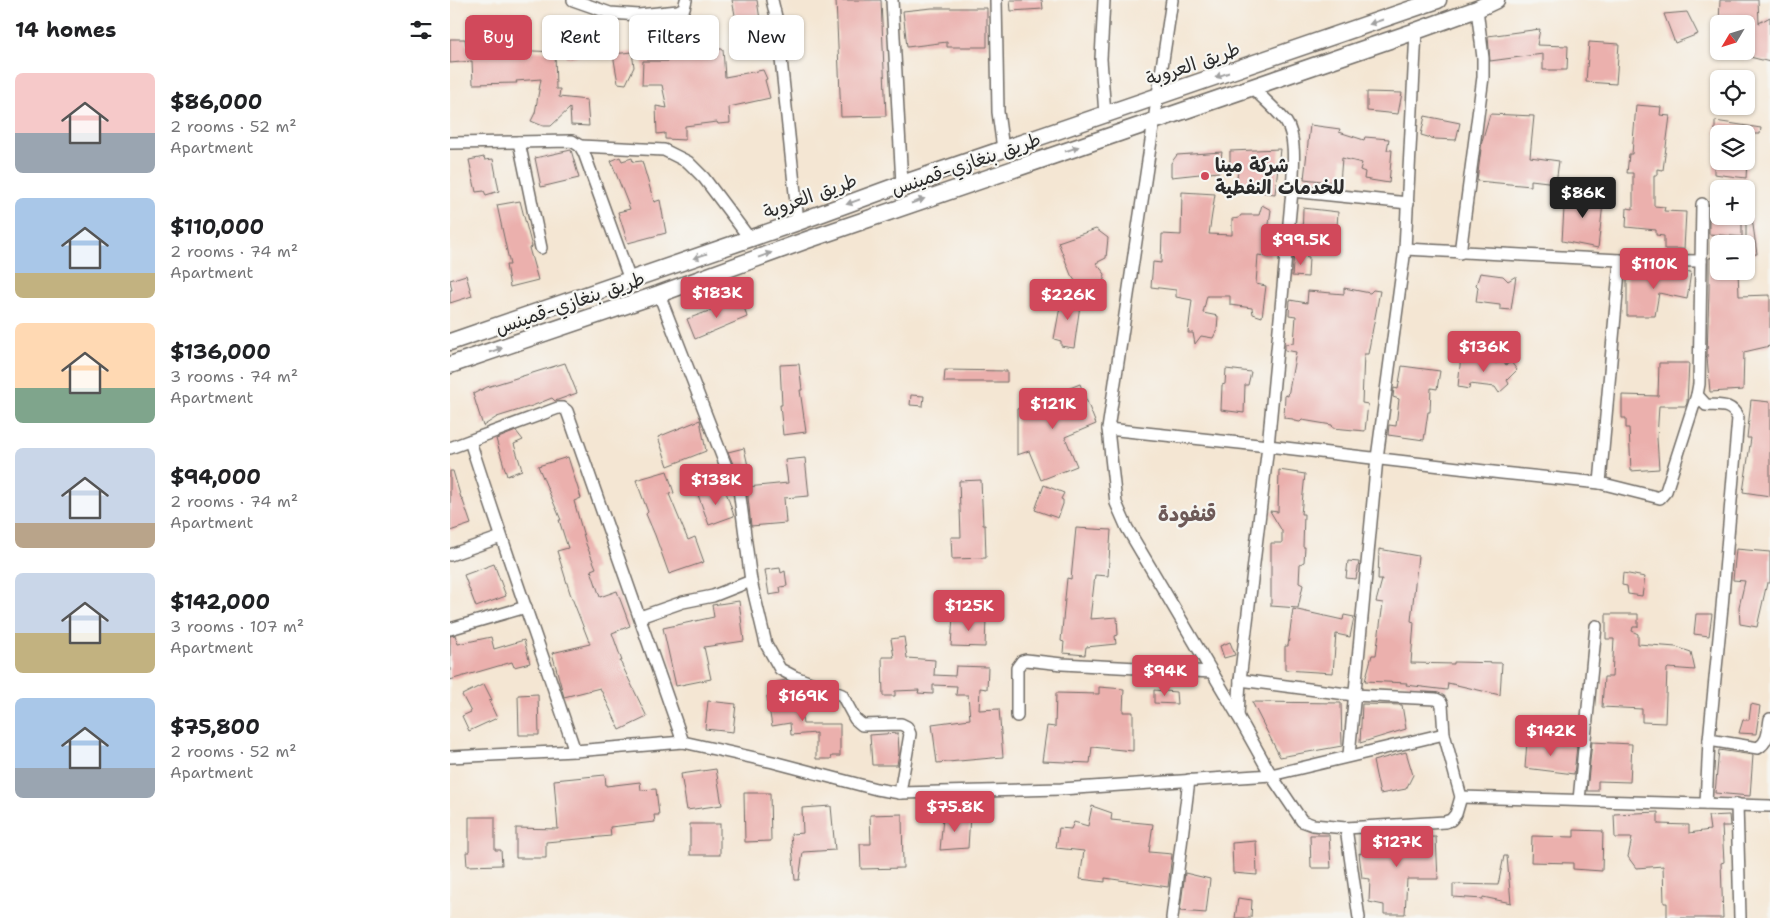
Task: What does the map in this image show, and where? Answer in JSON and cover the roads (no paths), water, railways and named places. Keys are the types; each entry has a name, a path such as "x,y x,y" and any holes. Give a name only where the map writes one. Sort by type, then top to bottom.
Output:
{"main road":[{"name":"طريق العروبة","path":"450,342 1438,0"},
{"name":"طريق بنغازي-قمينس","path":"450,365 659,294 807,240 1253,88 1477,9 1496,0"}],"street":[{"path":"573,0 610,13 639,14 678,11 684,8 686,0"},
{"path":"772,0 777,21 798,222"},
{"path":"892,0 902,184"},
{"path":"996,0 998,112 1003,149"},
{"path":"1104,0 1101,59 1105,115"},
{"path":"1172,0 1108,429 1116,503 1120,514 1271,775 1302,821 1313,825 1346,828 1445,822 1451,820 1456,814 1461,797 1444,734 1442,705 1440,701 1436,699 1354,694 1240,680"},
{"path":"1460,253 1482,76 1483,58 1477,9"},
{"path":"1349,756 1377,458 1405,249 1416,31"},
{"path":"1238,716 1240,680 1268,446 1292,191 1292,138 1287,123 1253,88"},
{"path":"450,143 572,141 580,146 584,152 630,280"},
{"path":"519,142 541,248"},
{"path":"580,146 664,150 688,162 704,178 750,239"},
{"path":"1292,191 1408,203"},
{"path":"1108,429 1377,458 1502,474 1600,483 1660,498 1664,495 1699,384 1702,204"},
{"path":"1405,249 1620,260 1701,261"},
{"path":"1600,483 1620,260"},
{"path":"659,294 729,474 738,489 751,581 766,644 780,669 795,677 842,695 855,718 862,725 901,724 907,727 910,734 900,793"},
{"path":"1697,395 1706,405 1728,407 1735,410 1738,418 1709,740 1706,804"},
{"path":"450,448 558,408 563,408 567,411 683,742"},
{"path":"470,441 575,751"},
{"path":"450,555 501,537"},
{"path":"640,617 683,602 713,596 751,581"},
{"path":"450,629 526,607"},
{"path":"1579,800 1596,626"},
{"path":"1017,716 1017,668 1022,661 1026,660 1062,664 1212,672"},
{"path":"1709,740 1758,748 1764,745 1767,740 1770,719"},
{"path":"450,758 575,751 683,742 773,762 876,790 900,793 1061,789 1271,775 1444,734"},
{"path":"1172,918 1189,780"},
{"path":"1461,797 1770,806"},
{"path":"1737,804 1740,918"},
{"path":"1346,828 1359,918"}],"place":[{"name":"شركة مينا للخدمات النفطية","path":"1205,176"}],"district":[{"name":"قنفودة","path":"1187,514"}]}
